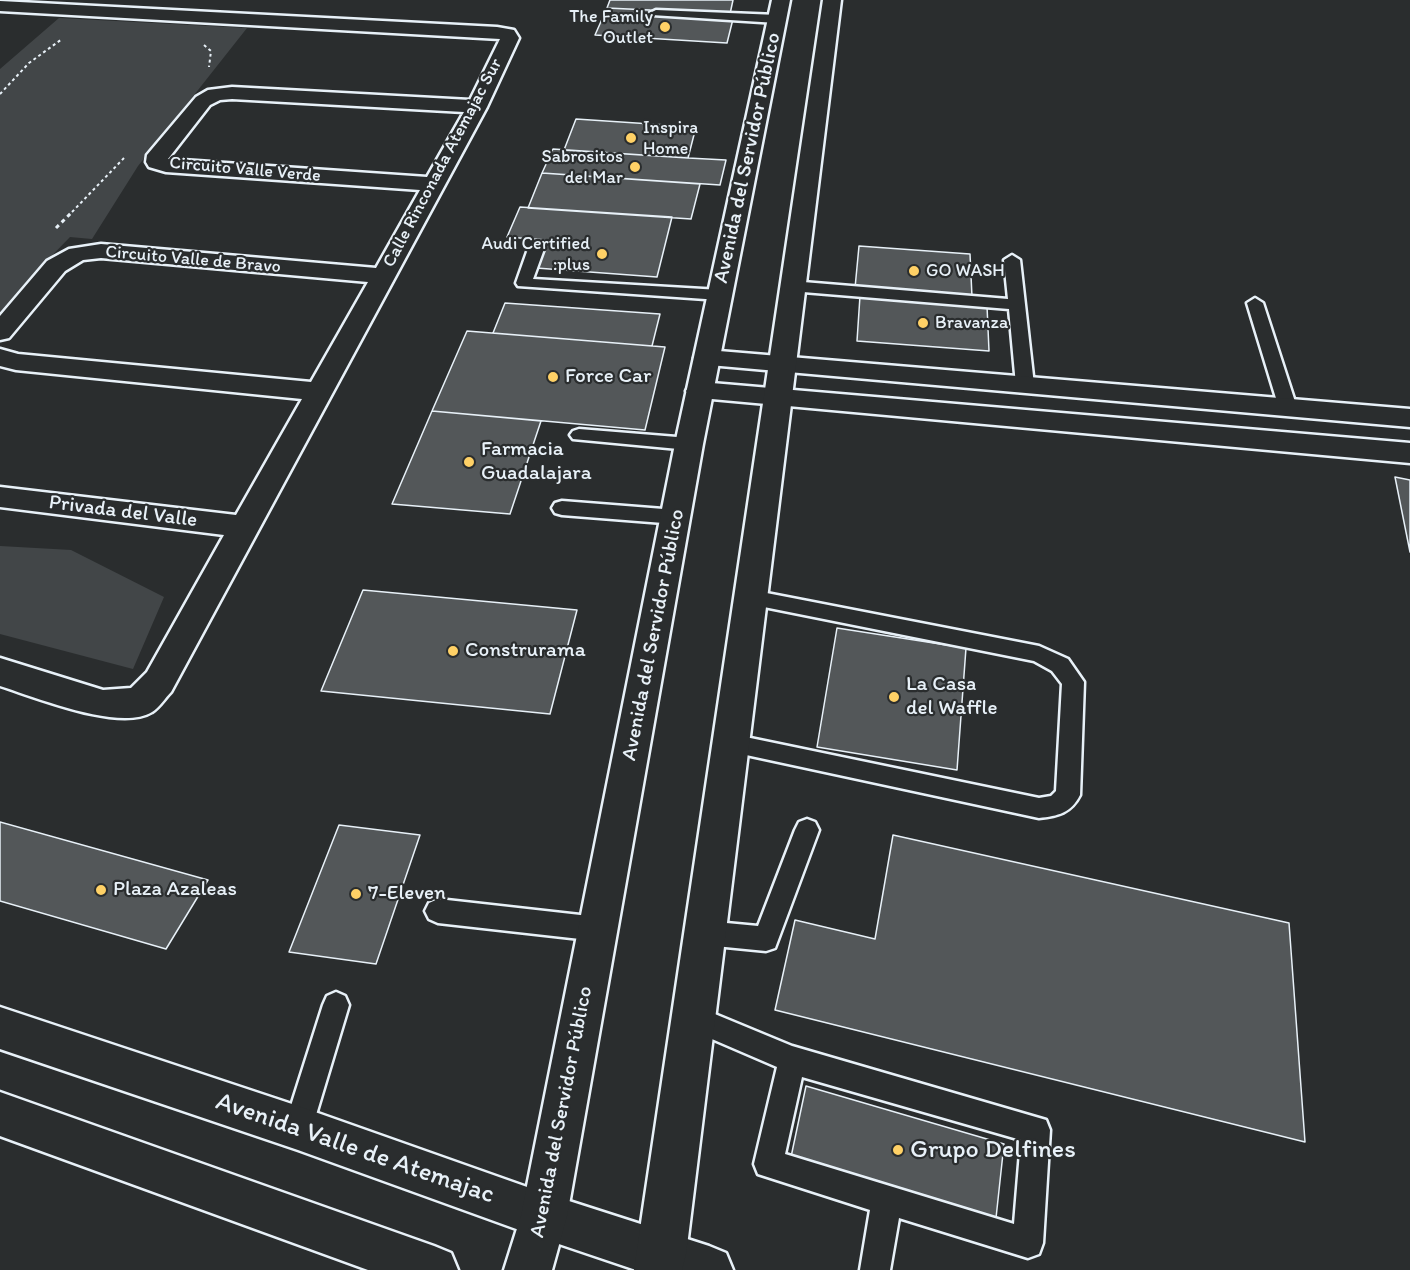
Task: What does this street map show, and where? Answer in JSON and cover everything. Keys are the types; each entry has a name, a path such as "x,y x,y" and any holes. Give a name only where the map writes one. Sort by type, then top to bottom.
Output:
{"street":[{"path":"129,13 143,0"},
{"path":"660,1262 751,598 780,365 832,0"},
{"name":"Calle Rinconada Atemajac Sur","path":"0,6 507,34 510,38 477,107 159,682 140,702 104,704 0,672"},
{"name":"Avenida del Servidor Público","path":"528,1270 544,1216 689,444 779,10"},
{"name":"Circuito Valle Verde","path":"434,184 166,165 157,162 158,155 203,101 214,94 232,93 477,107"},
{"name":"Circuito Valle de Bravo","path":"0,332 56,266 77,255 101,251 383,276"},
{"path":"0,357 16,362 321,392"},
{"path":"707,358 1410,418"},
{"path":"700,391 1410,453"},
{"name":"Privada del Valle","path":"0,497 246,527"},
{"name":"Avenida Valle de Atemajac","path":"0,1028 298,1128 544,1216 660,1262 709,1270"},
{"path":"0,1114 434,1270"}],"lane":[{"path":"656,13 779,10"},
{"path":"536,249 524,283 720,295"},
{"path":"1012,260 1025,386"},
{"path":"791,286 1017,305"},
{"path":"1255,303 1288,408"},
{"path":"579,435 689,444"},
{"path":"562,508 676,518"},
{"path":"731,743 1039,808 1057,806 1068,795 1073,682 1060,665 1039,654 751,598"},
{"path":"705,933 766,939 807,830"},
{"path":"438,911 598,929"},
{"path":"298,1128 336,1005"},
{"path":"693,1018 792,1060 1036,1130 1028,1243 768,1164 792,1060"},
{"path":"875,1270 887,1200"}],"path":[{"path":"0,94 29,63 64,38"},
{"path":"197,39 211,51 210,65 204,72"},
{"path":"54,230 127,155"}],"shaded area":[{"path":"59,18 247,28 138,166 92,239 70,237 32,276 0,319 0,69"},
{"path":"0,546 71,550 164,597 133,669 0,634"}],"building":[{"path":"610,0 733,0 730,14 607,8"},
{"name":"The Family Outlet","path":"607,8 650,10 649,14 733,19 727,43 595,35"},
{"name":"Inspira Home","path":"576,119 696,127 688,158 564,150"},
{"name":"Sabrositos del Mar","path":"553,149 726,160 720,185 542,173"},
{"path":"542,173 700,184 691,219 528,208"},
{"name":"Audi Certified :plus","path":"520,207 672,217 657,277 536,268 546,240 507,237"},
{"name":"GO WASH","path":"859,246 970,254 972,297 855,288"},
{"name":"Bravanza","path":"860,296 987,306 989,351 857,341"},
{"path":"505,303 660,314 652,346 493,333"},
{"path":"467,331 665,347 645,430 432,411"},
{"name":"Farmacia Guadalajara","path":"432,411 541,421 510,514 392,504"},
{"path":"1395,477 1410,480 1410,552"},
{"name":"Construrama","path":"363,590 577,610 550,714 321,691"},
{"name":"La Casa del Waffle","path":"837,628 966,648 957,770 817,747"},
{"name":"Plaza Azaleas","path":"0,822 208,880 166,949 0,901"},
{"name":"7-Eleven","path":"339,825 420,835 376,964 289,952"},
{"path":"893,835 1289,923 1305,1142 775,1010 795,920 875,939"},
{"name":"Grupo Delfines","path":"806,1086 1004,1144 996,1218 791,1157"}],"place":[{"name":"The Family Outlet","path":"665,27"},
{"name":"Inspira Home","path":"631,138"},
{"name":"Sabrositos del Mar","path":"635,167"},
{"name":"Audi Certified :plus","path":"602,254"},
{"name":"GO WASH","path":"914,271"},
{"name":"Bravanza","path":"923,323"},
{"name":"Force Car","path":"553,377"},
{"name":"Farmacia Guadalajara","path":"469,462"},
{"name":"Construrama","path":"453,651"},
{"name":"La Casa del Waffle","path":"894,697"},
{"name":"Plaza Azaleas","path":"101,890"},
{"name":"7-Eleven","path":"356,894"},
{"name":"Grupo Delfines","path":"898,1150"}]}
